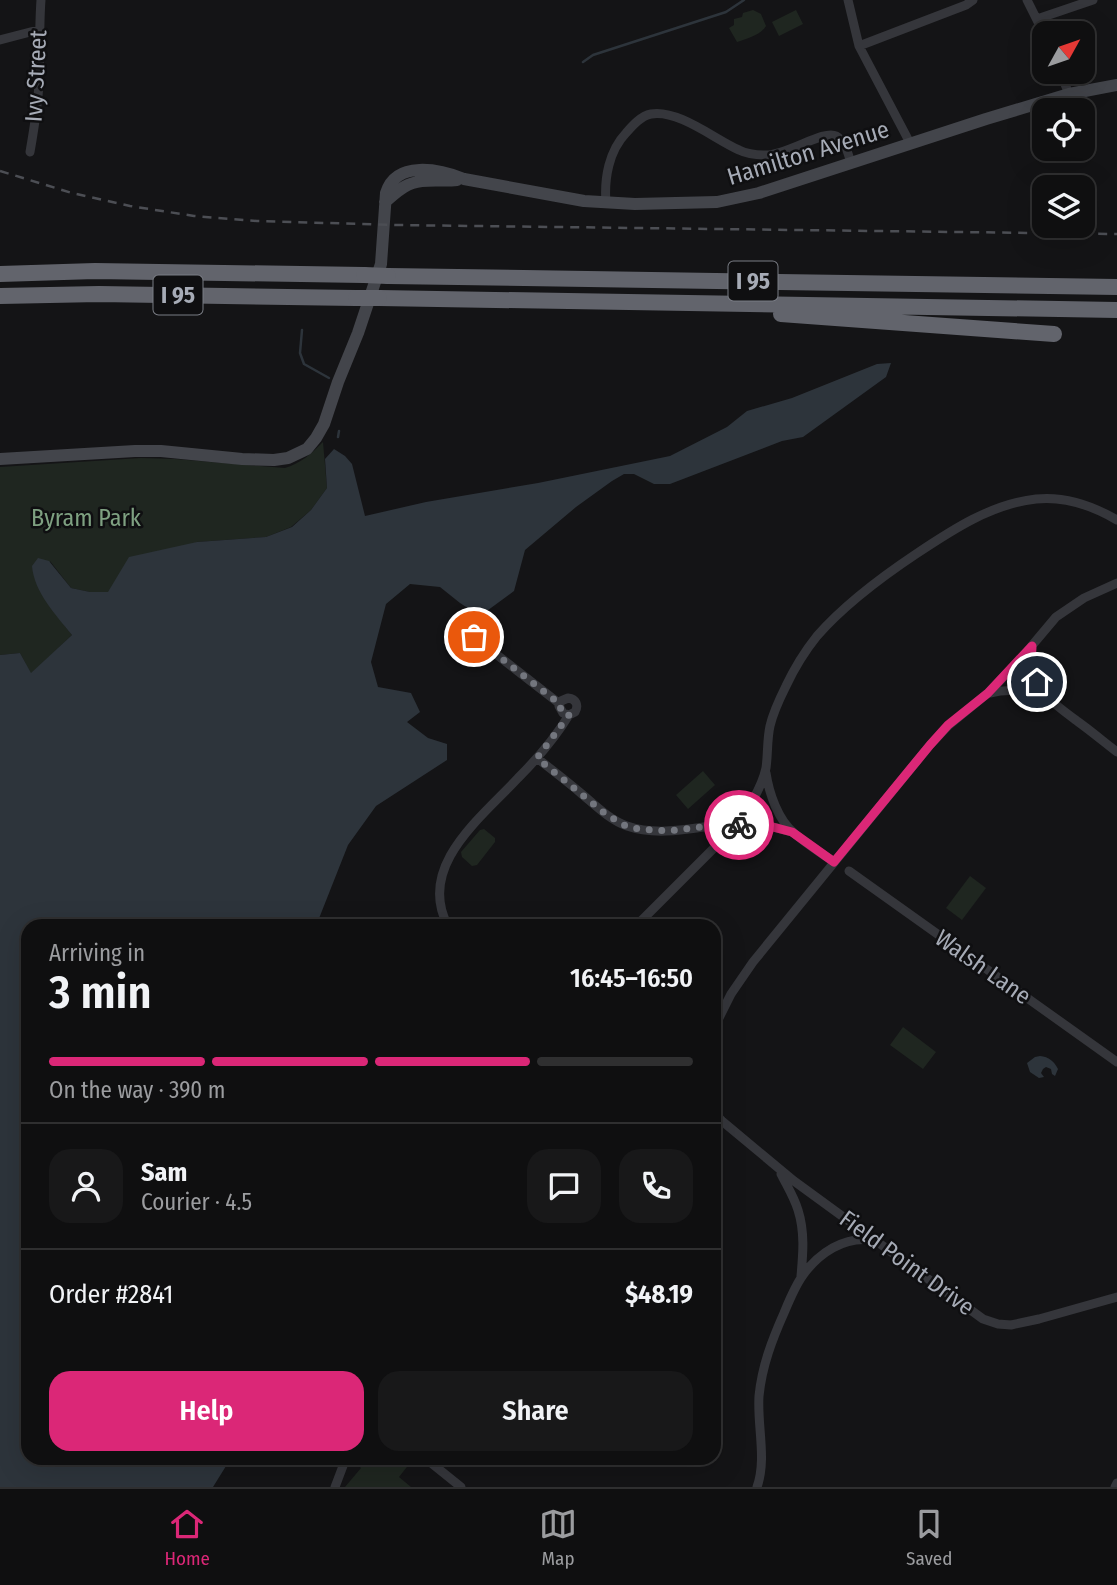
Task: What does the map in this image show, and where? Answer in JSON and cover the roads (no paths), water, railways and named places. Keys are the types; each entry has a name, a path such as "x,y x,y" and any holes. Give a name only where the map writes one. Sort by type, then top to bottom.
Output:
{"highway":[{"name":"I 95","path":"4,273 95,271 1117,287"},
{"name":"I 95","path":"0,298 18,295 113,294 1117,310"},
{"path":"667,303 758,313 1054,334"}],"main road":[{"name":"Hamilton Avenue","path":"0,459 161,451 274,460 288,458 307,449 324,424 381,264 388,185 404,172 437,171 464,179 584,201 690,204 734,200 1069,94 1117,85"}],"street":[{"name":"Ivy Street","path":"30,152 37,116 41,0"},
{"path":"848,0 859,46 911,143"},
{"path":"1027,0 1037,19 1093,0"},
{"path":"859,46 972,1"},
{"path":"0,40 38,30"},
{"path":"1065,84 1069,94"},
{"path":"606,202 611,157 616,146 634,124 652,114 683,120 747,153 767,155 786,152 831,134 845,145 851,163"},
{"path":"643,919 737,825 759,787 765,769 770,726 784,688 819,635 853,601 882,577 936,540 977,516 1010,505 1032,499 1062,499 1117,520"},
{"path":"721,1014 753,962 948,725 988,693 1044,630 1070,606 1117,583"},
{"path":"474,637 560,704"},
{"path":"1032,646 1031,665 1049,699"},
{"path":"988,693 1018,690 1049,699 1117,752"},
{"path":"444,919 441,912 439,887 449,858 460,840 537,758 569,715 576,710 574,699 564,698 560,704 561,712 569,715"},
{"path":"537,758 607,815 626,826 669,831 719,825 769,826 792,832 834,862"},
{"path":"765,769 772,797 792,832"},
{"name":"Walsh Lane","path":"849,872 1117,1062"},
{"name":"Field Point Drive","path":"721,1122 779,1169 983,1319 1011,1325 1039,1320 1117,1297"},
{"path":"779,1169 801,1223 804,1244 801,1276"},
{"path":"757,1487 761,1474 758,1413 762,1373 773,1338 801,1276 813,1263 839,1244 863,1238 875,1240"},
{"path":"335,1487 343,1465"},
{"path":"434,1465 461,1487"}],"waterway":[{"path":"583,62 593,55 726,12 744,0"},
{"path":"302,330 300,353 304,364 329,378"},
{"path":"338,437 339,431"}],"railway":[{"path":"0,171 72,193 130,206 194,216 257,221 1117,234"}],"park label":[{"name":"Byram Park","path":"86,518"}]}
